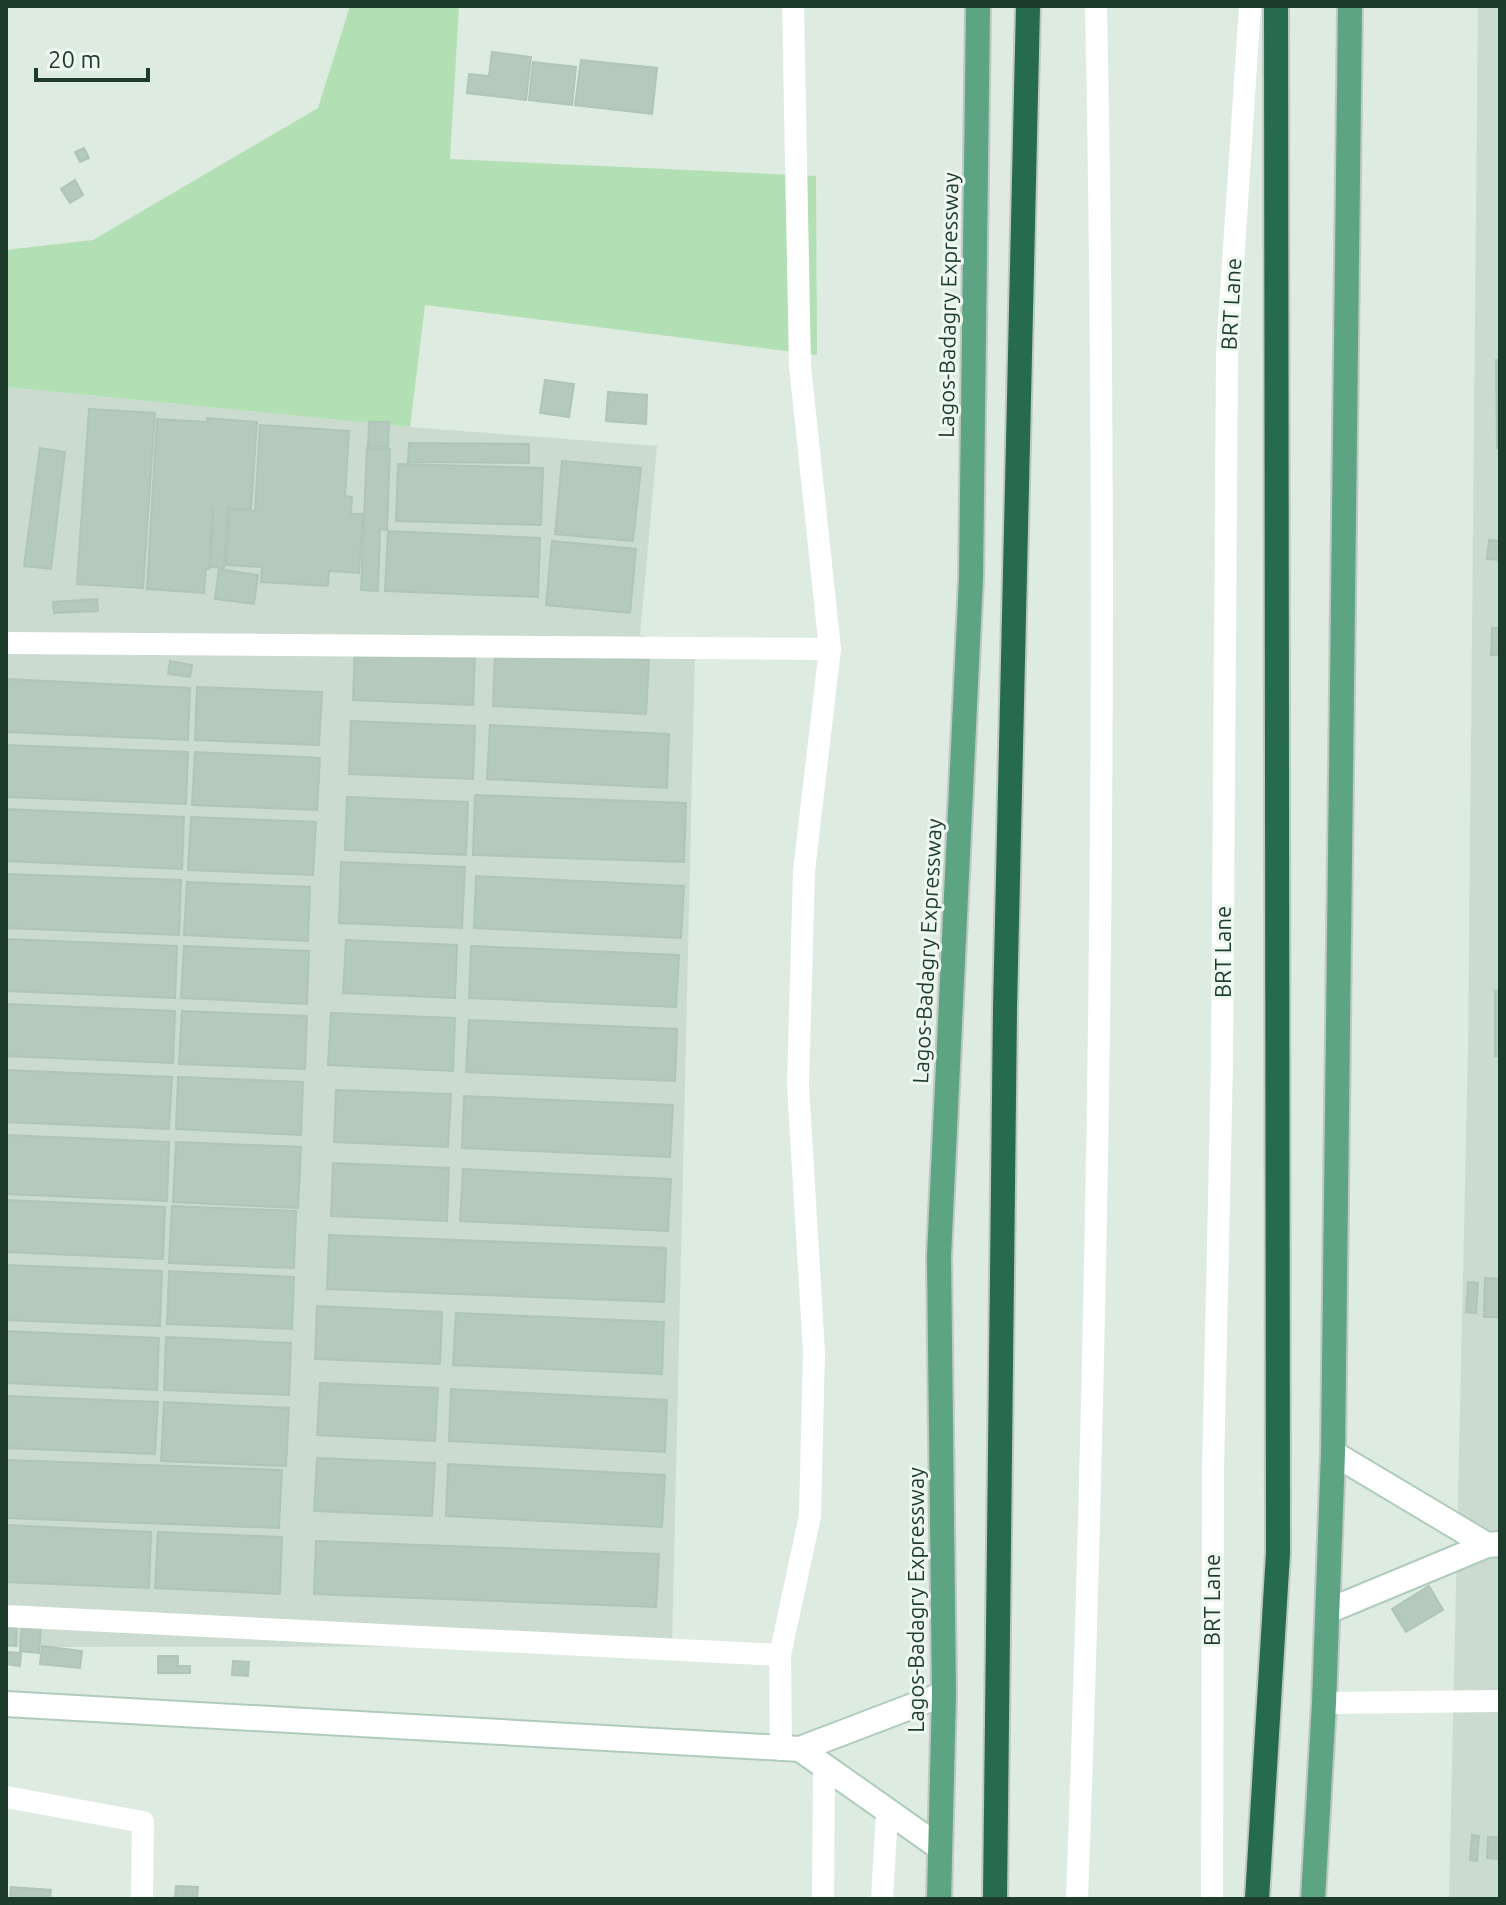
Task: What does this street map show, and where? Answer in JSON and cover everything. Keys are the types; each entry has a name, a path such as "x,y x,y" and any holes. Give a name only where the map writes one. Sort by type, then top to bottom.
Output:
{"highway":[{"path":"995,1899 1005,1008 1028,6"},
{"path":"1257,1899 1278,1553 1276,6"}],"main road":[{"name":"Lagos-Badagry Expressway","path":"939,1899 944,1694 939,1256 971,578 978,6"},
{"path":"1313,1899 1333,1453 1350,6"}],"street":[{"path":"1333,1453 1494,1545"},
{"path":"1328,1611 1494,1545"},
{"path":"6,1704 791,1749 944,1694"},
{"path":"791,1749 824,1766 939,1847"}],"lane":[{"path":"791,1749 780,1655 810,1516 814,1352 798,1085 804,871 830,649 800,366 793,6"},
{"path":"1077,1899 1089,1578 1100,927 1103,317 1096,6"},
{"name":"BRT Lane","path":"1212,1899 1212,1503 1222,1078 1227,354 1250,6"},
{"path":"6,643 830,649"},
{"path":"6,1616 780,1655"},
{"path":"1324,1703 1500,1701"},
{"path":"823,1899 824,1766"},
{"path":"6,1797 143,1822 142,1899"},
{"path":"882,1899 887,1813"}],"shaded area":[{"path":"1478,6 1500,6 1500,1899 1449,1899 1468,1051"},
{"path":"6,387 410,427 657,446 640,635 695,648 672,1646 6,1647"}],"green space":[{"path":"350,6 459,6 450,159 816,176 817,355 425,305 410,427 6,387 6,250 93,240 318,108"}],"building":[{"path":"492,52 531,57 526,100 467,93 469,74 489,76"},
{"path":"581,60 657,68 652,114 575,105"},
{"path":"533,62 576,67 572,105 529,100"},
{"path":"84,148 89,158 80,162 75,152"},
{"path":"75,180 83,195 70,203 61,189"},
{"path":"1496,360 1500,360 1500,448 1497,448"},
{"path":"545,380 574,384 569,417 540,413"},
{"path":"608,392 647,395 646,424 606,421"},
{"path":"89,409 155,413 143,588 77,584"},
{"path":"207,418 257,422 251,509 228,508 224,568 211,567 213,508 209,569 206,569 204,593 147,589 157,419 208,422"},
{"path":"369,422 389,422 388,447 368,446"},
{"path":"260,425 349,431 345,496 352,497 351,514 363,514 359,573 329,571 328,586 261,582 262,567 226,565 230,509 255,511"},
{"path":"409,443 529,444 529,463 408,462"},
{"path":"40,448 65,452 51,569 24,566"},
{"path":"367,448 390,449 387,530 380,529 378,591 361,590"},
{"path":"562,461 641,468 633,541 555,534"},
{"path":"398,464 543,468 541,525 396,521"},
{"path":"388,531 540,538 538,597 385,591"},
{"path":"1489,540 1500,541 1500,560 1487,559"},
{"path":"552,541 636,549 630,613 546,605"},
{"path":"219,569 258,575 254,604 215,599"},
{"path":"97,599 98,611 54,613 53,602"},
{"path":"1492,628 1500,628 1500,655 1491,655"},
{"path":"355,648 475,653 473,705 353,700"},
{"path":"495,652 649,660 646,714 493,706"},
{"path":"170,661 192,665 190,677 168,674"},
{"path":"6,679 190,688 188,740 6,732"},
{"path":"197,687 322,692 319,745 195,740"},
{"path":"351,721 475,726 473,779 349,774"},
{"path":"490,725 669,734 667,788 487,779"},
{"path":"6,745 188,752 186,804 6,797"},
{"path":"195,752 320,758 317,810 192,805"},
{"path":"475,795 686,803 684,862 473,855"},
{"path":"347,797 468,802 466,855 345,850"},
{"path":"6,809 184,817 182,869 6,861"},
{"path":"191,817 316,822 313,875 188,870"},
{"path":"341,862 465,867 462,928 339,923"},
{"path":"6,874 181,880 179,935 6,928"},
{"path":"476,876 684,886 681,938 474,928"},
{"path":"187,882 310,887 308,941 184,935"},
{"path":"6,939 177,946 175,998 6,991"},
{"path":"346,940 457,945 455,998 343,993"},
{"path":"184,946 309,951 307,1004 181,998"},
{"path":"471,946 679,955 676,1007 469,998"},
{"path":"1495,991 1500,991 1500,1056 1495,1056"},
{"path":"6,1004 175,1011 173,1063 6,1056"},
{"path":"182,1011 307,1016 305,1069 179,1064"},
{"path":"331,1013 455,1018 453,1071 328,1065"},
{"path":"469,1020 677,1029 675,1081 466,1072"},
{"path":"6,1070 172,1077 169,1129 6,1122"},
{"path":"178,1077 303,1082 301,1135 176,1129"},
{"path":"336,1090 451,1094 448,1147 334,1142"},
{"path":"464,1096 673,1105 670,1157 462,1148"},
{"path":"6,1135 169,1142 167,1201 6,1194"},
{"path":"176,1142 301,1147 298,1208 173,1202"},
{"path":"333,1163 449,1168 447,1221 331,1216"},
{"path":"463,1169 671,1179 668,1231 460,1221"},
{"path":"6,1200 165,1207 163,1259 6,1252"},
{"path":"172,1206 296,1211 294,1268 169,1263"},
{"path":"329,1235 666,1248 664,1302 327,1289"},
{"path":"6,1265 162,1271 160,1326 6,1320"},
{"path":"169,1271 294,1277 292,1329 167,1324"},
{"path":"1485,1278 1500,1279 1500,1317 1484,1317"},
{"path":"1468,1282 1478,1283 1476,1313 1466,1312"},
{"path":"317,1306 442,1312 440,1364 315,1359"},
{"path":"456,1313 664,1322 662,1374 453,1365"},
{"path":"6,1331 159,1338 157,1390 6,1383"},
{"path":"166,1337 291,1343 289,1395 164,1390"},
{"path":"320,1383 438,1388 435,1441 317,1435"},
{"path":"451,1389 667,1400 665,1452 449,1441"},
{"path":"6,1396 158,1402 155,1454 6,1448"},
{"path":"164,1402 289,1408 286,1466 161,1461"},
{"path":"317,1458 435,1463 432,1516 314,1511"},
{"path":"6,1460 282,1470 279,1528 6,1518"},
{"path":"448,1464 665,1475 662,1527 446,1516"},
{"path":"6,1525 151,1532 149,1588 6,1582"},
{"path":"158,1532 282,1537 280,1594 155,1588"},
{"path":"316,1541 659,1554 656,1607 314,1594"},
{"path":"1429,1586 1443,1610 1406,1632 1392,1609"},
{"path":"6,1620 17,1620 16,1646 6,1645"},
{"path":"22,1625 41,1626 39,1653 20,1651"},
{"path":"42,1646 82,1651 80,1668 40,1664"},
{"path":"6,1652 21,1653 20,1666 6,1664"},
{"path":"158,1656 178,1656 178,1666 190,1666 190,1673 158,1673"},
{"path":"233,1661 249,1662 248,1676 232,1675"},
{"path":"1472,1835 1479,1836 1477,1861 1470,1860"},
{"path":"1488,1837 1500,1837 1500,1859 1487,1858"},
{"path":"176,1886 198,1887 197,1899 175,1899"},
{"path":"11,1887 51,1890 50,1899 10,1899"}]}
